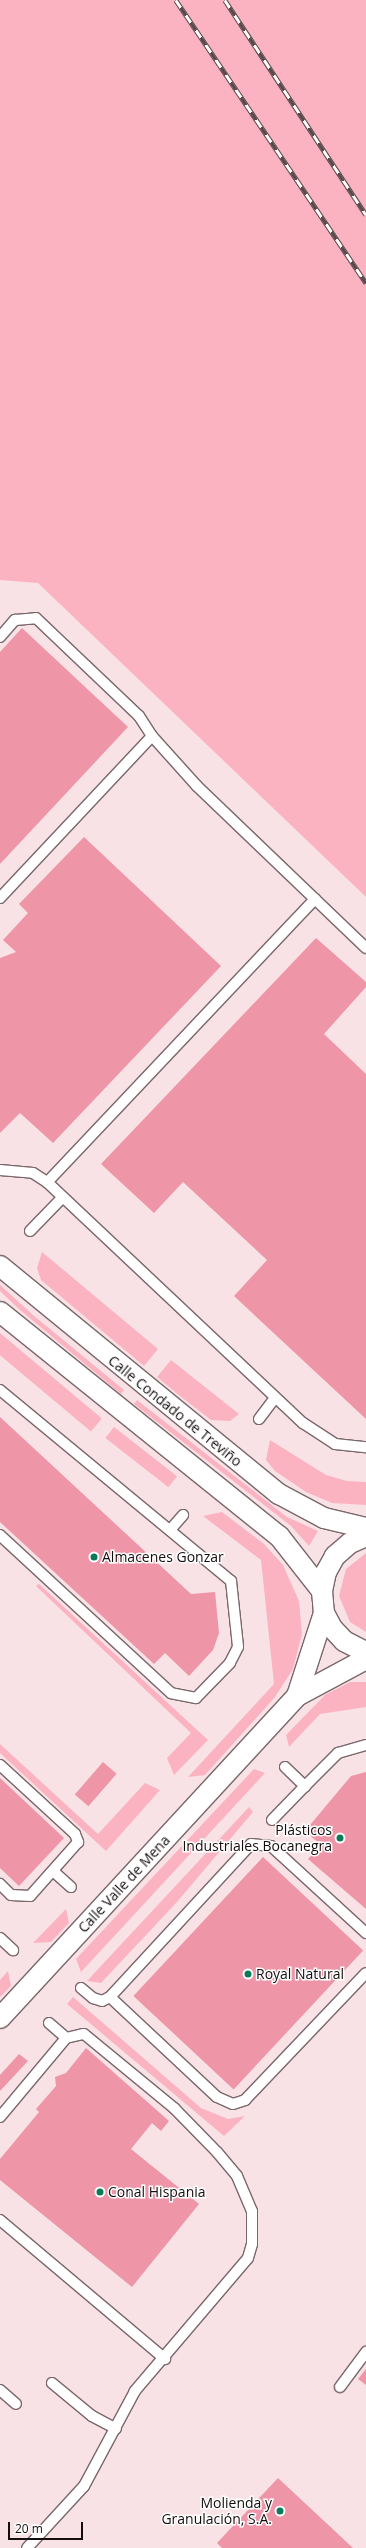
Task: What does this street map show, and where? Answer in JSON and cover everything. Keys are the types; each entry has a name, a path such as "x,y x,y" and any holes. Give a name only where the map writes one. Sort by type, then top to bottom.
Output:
{"street":[{"name":"Calle Condado de Treviño","path":"0,1266 279,1494 324,1518 366,1528"},
{"path":"0,1312 279,1536 322,1591"},
{"path":"366,1536 350,1543 335,1556 326,1572 322,1591 324,1613 344,1641 366,1652"},
{"name":"Calle Valle de Mena","path":"297,1696 324,1613"},
{"name":"Calle Valle de Mena","path":"0,2018 297,1696 366,1659"}],"lane":[{"path":"0,637 15,620 36,618 139,716 152,736 197,786 366,948"},
{"path":"0,898 152,736"},
{"path":"47,1182 315,899"},
{"path":"0,1180 4,1171 33,1173 47,1182 275,1398 335,1444 366,1447"},
{"path":"30,1231 63,1197"},
{"path":"0,1390 231,1581 238,1648 230,1663 196,1698 171,1693 0,1534"},
{"path":"259,1419 275,1398"},
{"path":"170,1530 183,1515"},
{"path":"272,1820 338,1753 366,1745"},
{"path":"0,1765 75,1834 78,1842 30,1896 11,1895 0,1884"},
{"path":"285,1767 305,1786"},
{"path":"81,1988 93,1998 102,2001 110,1997 251,1844 271,1846 366,1933"},
{"path":"53,1871 71,1888"},
{"path":"0,1938 13,1950"},
{"path":"110,1997 217,2097 233,2104 245,2100 366,1972"},
{"path":"49,2023 66,2038"},
{"path":"0,2117 66,2038 84,2034 174,2108 237,2176 252,2211 252,2244 248,2258 165,2359 135,2391 116,2429 84,2486 27,2548"},
{"path":"0,2220 165,2359"},
{"path":"340,2387 366,2352"},
{"path":"52,2383 92,2416 116,2429"},
{"path":"0,2390 16,2404"}],"shaded area":[{"path":"0,0 366,0 366,897 38,583 0,580"},
{"path":"42,1252 158,1349 144,1366 41,1280 37,1268"},
{"path":"0,1285 33,1315 124,1390 121,1394 20,1310 0,1291"},
{"path":"0,1333 102,1418 91,1432 0,1355"},
{"path":"171,1360 239,1414 230,1421 211,1420 180,1396 157,1377"},
{"path":"137,1400 287,1517 318,1531 309,1546 291,1526 134,1404"},
{"path":"114,1427 177,1476 168,1487 105,1438"},
{"path":"270,1440 326,1475 347,1481 366,1482 366,1505 332,1503 306,1492 275,1471 266,1460"},
{"path":"222,1512 264,1544 283,1565 299,1601 302,1634 293,1669 275,1697 205,1775 188,1777 274,1684 261,1560 203,1516"},
{"path":"366,1553 366,1632 350,1622 339,1596 346,1569"},
{"path":"39,1584 208,1740 174,1775 167,1758 191,1733 36,1586"},
{"path":"350,1682 366,1682 366,1707 320,1714 289,1747 286,1735 325,1695"},
{"path":"0,1744 98,1834 145,1783 160,1790 106,1851 0,1753"},
{"path":"254,1769 265,1773 81,1972 76,1959"},
{"path":"249,1807 253,1812 177,1902 101,1983 87,1981"},
{"path":"66,1909 69,1923 51,1942 33,1943"},
{"path":"8,1971 11,1986 0,1997 0,1980"},
{"path":"73,1997 201,2108 228,2119 245,2116 224,2136 67,2004"}],"building":[{"path":"22,628 128,727 0,864 0,652"},
{"path":"84,837 221,966 53,1143 20,1113 0,1133 0,958 16,952 3,940 28,913 19,904"},
{"path":"316,938 366,982 366,987 324,1034 366,1074 366,1419 234,1296 267,1260 183,1182 154,1213 101,1164"},
{"name":"Almacenes Gonzar","path":"0,1417 191,1594 215,1592 219,1633 213,1650 189,1676 165,1653 154,1664 0,1522"},
{"path":"103,1762 117,1774 88,1806 75,1794"},
{"name":"Plásticos Industriales Bocanegra","path":"366,1772 366,1909 308,1859 321,1845 305,1831 351,1776"},
{"path":"0,1778 64,1838 19,1886 0,1868"},
{"name":"Royal Natural","path":"263,1857 363,1950 234,2089 133,1996"},
{"name":"Conal Hispania","path":"86,2048 169,2121 161,2131 152,2123 131,2149 199,2204 132,2287 0,2180 0,2159 39,2112 36,2109 56,2086 55,2077 66,2073"},
{"path":"19,2054 28,2061 0,2091 0,2075"},
{"path":"366,2369 366,2385 358,2379"},
{"name":"Molienda y Granulación, S.A.","path":"278,2478 353,2548 222,2548 217,2543"}],"railway":[{"path":"176,0 366,283"},
{"path":"225,0 366,215"}],"place":[{"name":"Almacenes Gonzar","path":"94,1557"},
{"name":"Plásticos Industriales Bocanegra","path":"340,1838"},
{"name":"Royal Natural","path":"248,1974"},
{"name":"Conal Hispania","path":"100,2192"},
{"name":"Molienda y Granulación, S.A.","path":"280,2511"}]}
